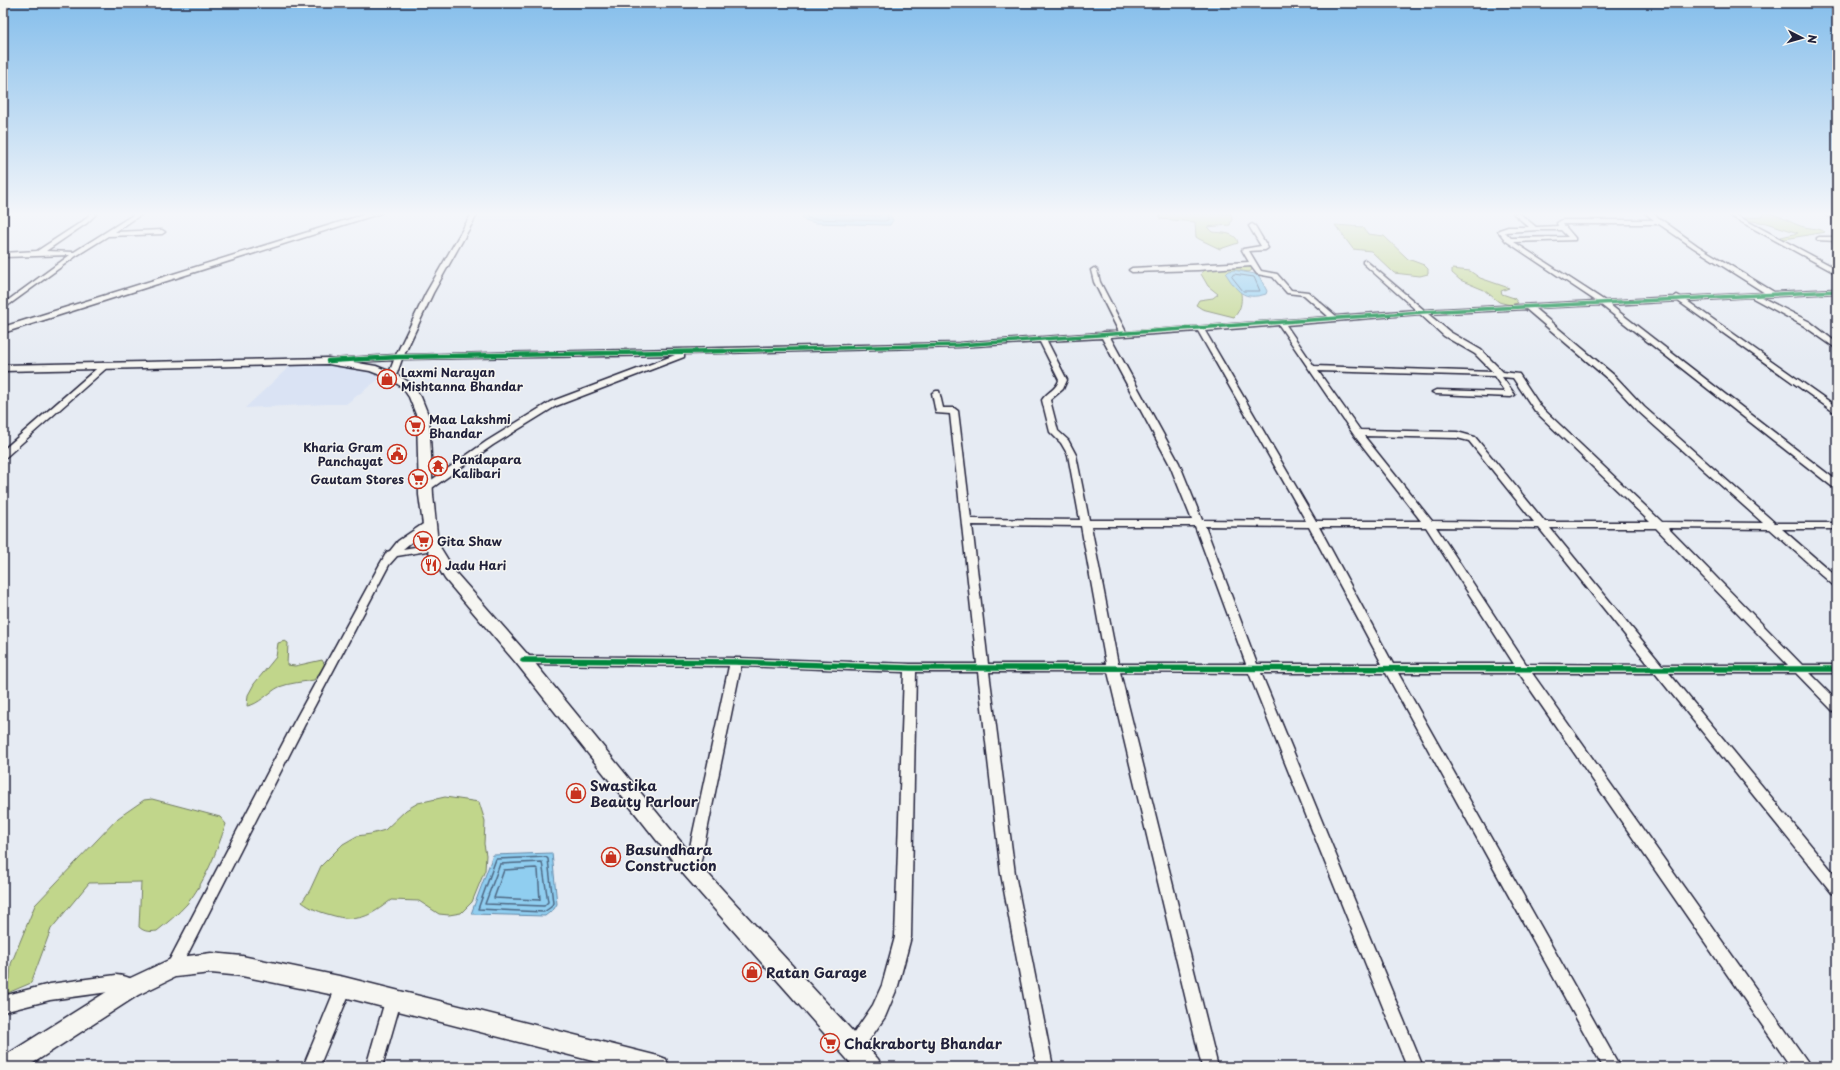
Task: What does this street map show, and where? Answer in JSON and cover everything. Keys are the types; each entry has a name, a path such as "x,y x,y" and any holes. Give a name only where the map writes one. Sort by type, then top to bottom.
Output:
{"main road":[{"path":"3,368 328,362 372,368 392,376 406,385 415,397 423,417 428,523 433,547 450,576 523,660 692,870 863,1062"}],"street":[{"path":"3,307 63,263"},
{"path":"3,330 217,263"},
{"path":"392,376 398,357 445,263"},
{"path":"1366,263 1450,336 1478,352 1498,374 1511,395 1436,392"},
{"path":"1543,263 1602,302 1837,486"},
{"path":"1722,263 1771,293"},
{"path":"1820,263 1837,272"},
{"path":"1132,270 1198,268 1253,264 1260,274 1276,276 1289,292 1308,295 1334,318"},
{"path":"1094,270 1097,282 1123,333"},
{"path":"328,362 398,357 689,352 959,345 1422,312 1677,297 1837,291"},
{"path":"1750,294 1807,324 1837,347"},
{"path":"1677,297 1837,411"},
{"path":"1527,306 1612,378 1636,404 1837,584"},
{"path":"1280,322 1357,433 1428,523 1522,668 1800,1067"},
{"path":"1200,329 1312,523 1390,669 1612,1067"},
{"path":"1104,334 1174,463 1199,524 1253,668 1415,1067"},
{"path":"1042,339 1062,377 1063,383 1060,388 1046,400 1054,432 1066,442 1072,455 1113,668 1210,1067"},
{"path":"426,488 490,442 553,404 689,352"},
{"path":"3,454 106,365"},
{"path":"1312,368 1498,374 1516,376 1538,409 1658,524 1837,708"},
{"path":"936,393 939,411 954,411 982,668 1008,874 1045,1067"},
{"path":"1357,433 1457,435 1472,439 1837,888"},
{"path":"966,522 1837,526"},
{"path":"173,968 299,724 391,554 406,539 428,523"},
{"path":"391,554 433,547"},
{"path":"523,660 736,662 910,668 1837,669"},
{"path":"692,870 736,662"},
{"path":"863,1062 869,1026 879,1011 890,986 903,937 910,668"},
{"path":"7,1067 131,988 173,968 212,963 242,966 344,987 393,1001 658,1067"},
{"path":"3,1004 50,992 116,983 125,984 131,988"},
{"path":"312,1067 344,987"},
{"path":"374,1067 393,1001"}],"shaded area":[{"path":"292,364 326,365 361,369 383,376 346,404 245,408"}],"green space":[{"path":"1222,263 1250,265 1252,270 1249,272 1234,270 1240,288 1241,300 1238,312 1234,317 1202,309 1196,305 1199,300 1213,298 1218,294 1208,286 1201,274 1206,267"},
{"path":"1383,263 1418,263 1424,265 1428,269 1428,274 1420,276 1394,273"},
{"path":"1452,269 1470,271 1480,278 1509,288 1501,291 1502,294 1514,298 1518,303 1510,305 1499,302 1484,290 1460,280 1452,273"},
{"path":"285,641 288,643 287,665 295,666 322,660 325,665 314,680 279,687 259,701 247,706 248,695 254,684 276,657 278,643"},
{"path":"445,797 479,802 485,821 485,870 472,902 461,913 449,915 439,914 419,901 391,900 376,911 363,917 349,918 319,911 302,902 310,890 321,866 343,844 357,836 385,830 406,810 418,803"},
{"path":"152,799 220,817 226,824 205,876 194,895 176,915 157,931 152,932 143,930 139,927 141,882 89,883 51,929 31,983 3,995 3,987 10,979 11,964 35,905 118,818 144,800"}],"water":[{"path":"1234,270 1259,276 1267,291 1266,294 1252,296 1246,295 1237,290 1226,274 1229,271"},
{"path":"552,853 557,904 554,909 545,916 471,914 493,855"}],"cycle path":[{"path":"328,361 399,357 689,352 959,345 1422,312 1837,291"},
{"path":"523,660 736,662 910,668 1837,669"}],"place":[{"name":"Laxmi Narayan Mishtanna Bhandar","path":"387,379"},
{"name":"Maa Lakshmi Bhandar","path":"415,426"},
{"name":"Kharia Gram Panchayat","path":"397,454"},
{"name":"Pandapara Kalibari","path":"438,466"},
{"name":"Gautam Stores","path":"418,479"},
{"name":"Gita Shaw","path":"423,541"},
{"name":"Jadu Hari","path":"431,565"},
{"name":"Swastika Beauty Parlour","path":"576,793"},
{"name":"Basundhara Construction","path":"611,857"},
{"name":"Ratan Garage","path":"752,972"},
{"name":"Chakraborty Bhandar","path":"830,1043"}]}
